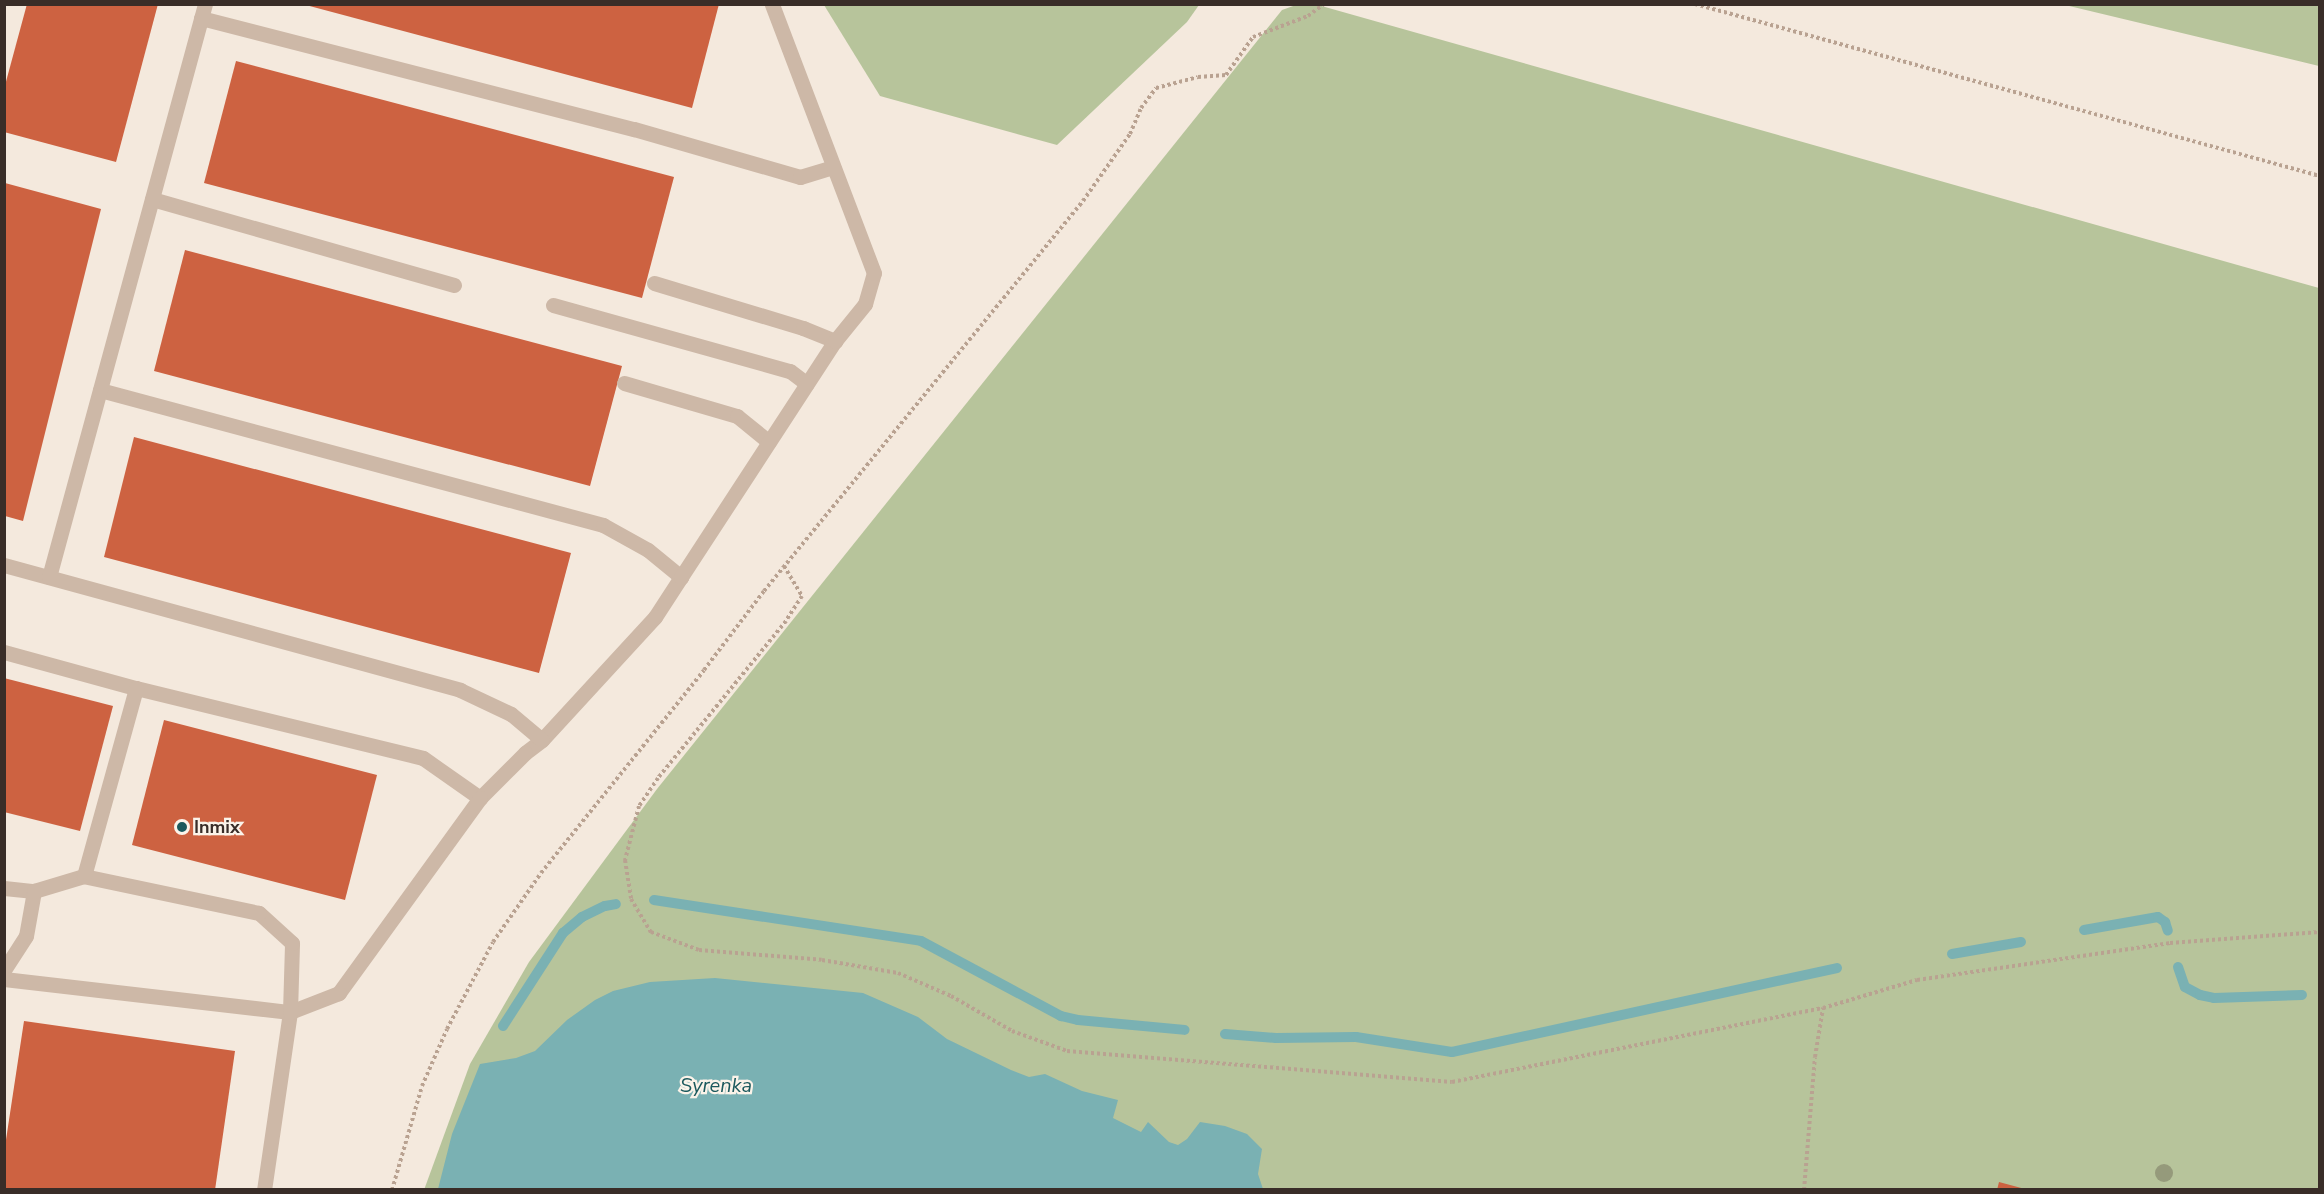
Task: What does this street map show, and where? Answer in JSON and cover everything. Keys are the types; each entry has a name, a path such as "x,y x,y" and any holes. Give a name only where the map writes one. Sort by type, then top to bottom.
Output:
{"lane":[{"path":"4,979 290,1012 339,993 480,798 502,774 542,741 655,617 835,341 865,304 874,273 772,4"},
{"path":"49,577 203,11 800,177 833,167"},
{"path":"152,199 454,285"},
{"path":"654,283 803,328 835,341"},
{"path":"553,305 790,371 807,384"},
{"path":"624,383 737,416 770,442"},
{"path":"100,390 603,525 648,550 681,577"},
{"path":"4,565 460,690 511,714 542,741"},
{"path":"4,652 136,688 423,758 480,798"},
{"path":"84,876 136,688"},
{"path":"4,888 34,891 84,876 259,913 292,943 290,1012 264,1190"},
{"path":"4,970 26,936 34,891"}],"path":[{"path":"392,1190 422,1086 462,996 494,942 560,848 784,566 1083,201 1130,134 1141,108 1156,88 1198,77 1226,75 1253,37 1308,16 1324,4"},
{"path":"1695,4 2319,176"},
{"path":"784,566 802,596 786,621 657,778 639,806 625,860 631,899 651,932 699,950 822,960 898,973 951,996 1012,1030 1067,1051 1452,1082 1823,1008 1917,980 2170,943 2319,932"},
{"path":"1803,1190 1815,1057 1823,1008"}],"green space":[{"path":"824,5 1199,5 1187,22 1057,145 880,96"},
{"path":"1296,5 1318,5 2319,288 2319,1189 424,1190 470,1064 529,962 657,789 1282,10"},
{"path":"2065,5 2319,5 2319,66 2161,28"}],"water":[{"name":"Syrenka","path":"715,978 863,993 918,1017 947,1039 1011,1070 1029,1077 1045,1074 1082,1091 1118,1100 1113,1118 1141,1132 1148,1122 1169,1142 1178,1145 1187,1139 1200,1122 1225,1126 1247,1134 1262,1149 1258,1174 1263,1189 438,1189 452,1134 480,1064 516,1058 535,1051 567,1020 595,1000 613,991 650,982"}],"building":[{"path":"27,4 158,4 116,162 4,132 4,89"},
{"path":"302,4 719,4 692,108"},
{"path":"236,61 674,177 642,298 204,183"},
{"path":"5,183 101,209 23,521 5,516"},
{"path":"185,250 622,366 590,486 154,371"},
{"path":"134,437 571,553 539,673 104,557"},
{"path":"4,678 113,706 80,831 4,812"},
{"path":"164,720 377,775 345,900 132,845"},
{"path":"24,1021 235,1051 215,1190 4,1190 4,1153"},
{"path":"1999,1182 2025,1189 1997,1190"}],"waterway":[{"path":"654,900 921,941 1061,1016 1078,1020 1185,1030"},
{"path":"503,1026 563,933 582,917 605,906 616,904"},
{"path":"2084,930 2158,917 2165,922 2168,931"},
{"path":"1952,954 2021,942"},
{"path":"2178,967 2185,987 2200,995 2214,998 2302,995"},
{"path":"1225,1034 1276,1038 1356,1037 1452,1052 1837,968"}],"place":[{"name":"Inmix","path":"182,827"}]}
